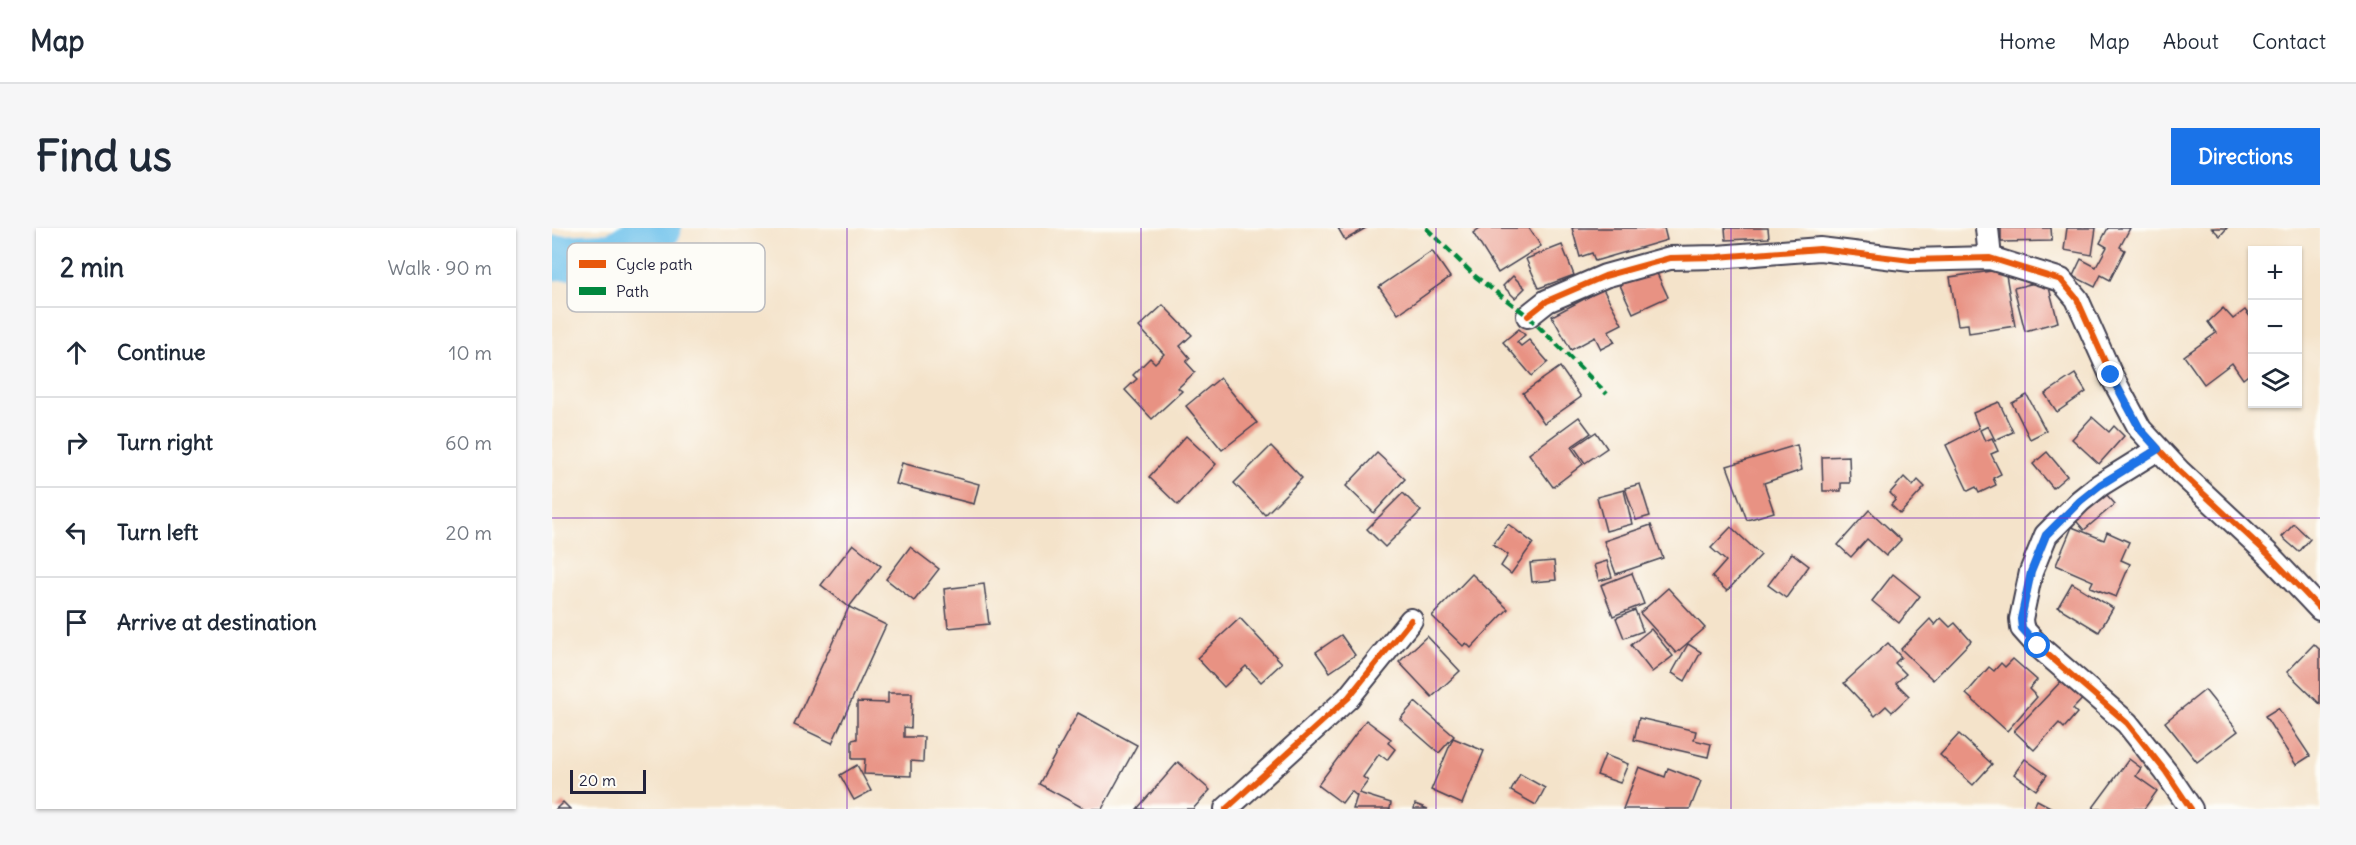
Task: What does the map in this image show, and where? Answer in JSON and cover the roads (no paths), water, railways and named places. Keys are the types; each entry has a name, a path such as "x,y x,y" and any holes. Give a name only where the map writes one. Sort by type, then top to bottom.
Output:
{"street":[{"path":"1987,228 1990,258"},
{"path":"1528,316 1547,301 1605,276 1670,258 1717,257 1820,249 1911,260 1990,258 2061,280 2078,299 2111,375 2140,429 2179,471 2268,555 2320,609"},
{"path":"2158,449 2100,485 2080,501 2046,535 2031,572 2021,619 2022,628 2038,646 2127,723 2166,772 2191,809"},
{"path":"1226,809 1348,698 1411,620"}],"waterway":[{"path":"634,243 659,228"},
{"path":"552,258 567,257"}]}
